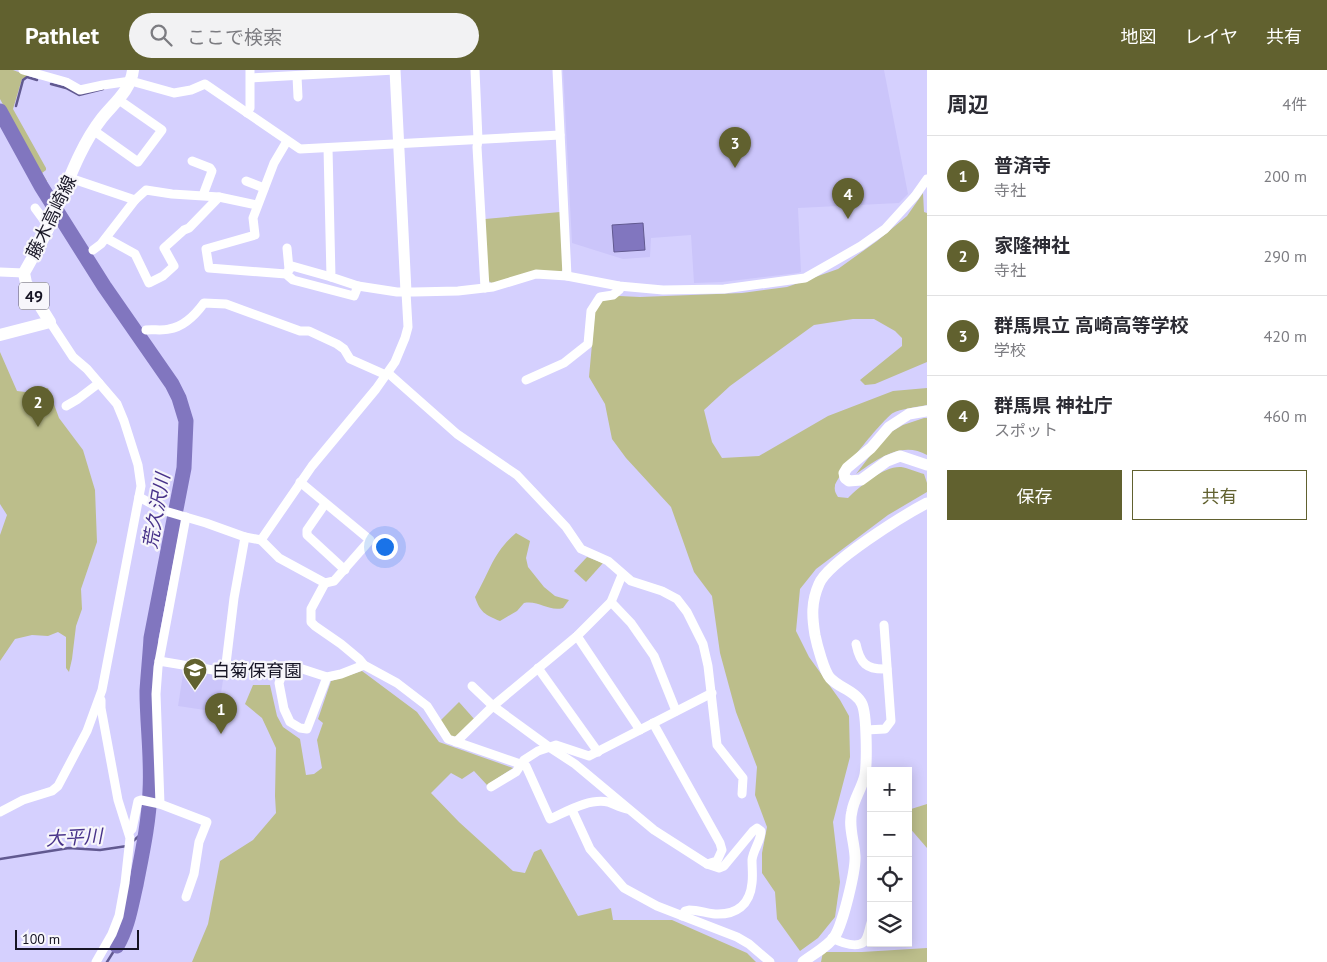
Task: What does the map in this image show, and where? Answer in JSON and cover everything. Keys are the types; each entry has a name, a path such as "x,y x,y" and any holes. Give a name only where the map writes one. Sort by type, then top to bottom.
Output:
{"main road":[{"name":"藤木高崎線","path":"50,322 26,283 24,273 50,225 93,130 119,100 132,76"},
{"name":"49","path":"0,335 50,322"}],"street":[{"path":"24,70 66,82 80,90 132,76 172,93 192,90 205,84 300,150 560,135"},
{"path":"247,113 250,108 250,74 395,70 408,327 401,348 387,374 358,412 312,466 261,540"},
{"path":"475,70 477,147 485,288"},
{"path":"557,70 567,276"},
{"path":"298,74 298,97"},
{"path":"93,130 138,162 162,130 119,100"},
{"path":"287,141 274,163 252,218 256,235 206,249 209,268 288,272"},
{"path":"328,148 331,277"},
{"path":"192,161 210,168 212,171 203,195"},
{"path":"70,178 135,200"},
{"path":"288,272 292,266 358,286 406,292 458,291 485,288 507,284 536,274 567,276 619,286 663,290 724,289 805,278 862,246 885,229 915,196 927,178"},
{"path":"246,181 264,188"},
{"path":"93,250 106,238 135,200 146,190 219,197 257,205"},
{"path":"106,238 135,254 149,283 174,266 164,248 184,230 189,228 219,197"},
{"path":"34,208 50,225"},
{"path":"287,248 288,272 293,280 354,296 358,286"},
{"path":"0,272 24,273"},
{"path":"526,380 564,363 588,344 591,311 600,296 613,294 620,289 619,286"},
{"path":"146,330 169,330 180,325 196,314 204,303 226,304 300,331 309,331 337,344 344,349 350,359 387,374 456,434 517,475 554,514 581,549 608,561 631,581 662,591 677,599 687,612 703,644 712,693 717,745 743,778 742,794"},
{"path":"50,322 73,357 88,369 117,404 138,465 141,486 102,690 101,708 118,800 129,835 129,850 119,916 112,934 96,962"},
{"path":"66,406 99,383"},
{"path":"927,411 909,414 889,427 871,448 844,472 845,478 848,481 861,480 887,461 900,456 927,465"},
{"path":"140,497 168,512 245,537 261,540 279,558 325,583 334,581 370,540 300,482"},
{"path":"803,962 832,938 844,914 855,857 850,823 852,809 865,775 866,730 862,704 846,688 830,678 822,661 816,640 812,613 813,600 820,582 835,566 857,548 927,503"},
{"path":"325,504 307,530 306,535 345,570"},
{"path":"159,803 156,694 159,661 184,517"},
{"path":"159,661 225,672 234,598 245,537"},
{"path":"456,742 493,706 577,636 611,602 622,575"},
{"path":"325,583 311,610 311,622 323,633 359,658 364,665 397,683 427,706 448,739 526,766 550,819 597,802 608,802 632,811"},
{"path":"611,602 631,623 654,656 676,711"},
{"path":"866,730 885,728 891,721 884,625"},
{"path":"577,636 640,730"},
{"path":"856,644 860,659 870,668 887,669"},
{"path":"328,677 308,729 300,728 290,722 284,709 279,684 285,667 290,665 328,677 364,665"},
{"path":"538,668 598,752"},
{"path":"472,686 493,706 575,764 654,830 707,864 719,868 724,866 753,831 758,828 761,831 761,836 753,854 750,894 745,903 737,911 725,914 689,910 682,916"},
{"path":"0,812 24,800 45,794 58,786 87,731 102,690"},
{"path":"491,788 516,772 524,760 549,747 556,745 589,756 712,693"},
{"path":"654,723 720,843 722,850 717,861 707,864"},
{"path":"129,835 138,801 141,800 159,803 207,822 199,842 194,874 186,897"},
{"path":"572,810 590,849 624,888 657,906 737,937 749,944 770,962"},
{"path":"832,938 843,944 859,945 867,938"}],"shaded area":[{"path":"563,70 884,70 908,194 899,203 798,208 801,272 798,273 722,282 694,283 691,235 651,238 650,257 623,259 572,243"},
{"path":"643,223 645,250 614,252 612,225"},
{"path":"184,668 224,674 218,712 178,706"}],"green space":[{"path":"0,70 13,70 29,76 22,79 13,109 46,168 42,173 47,181 45,182 0,99"},
{"path":"923,193 924,212 927,213 927,362 875,384 865,385 860,380 902,346 902,338 895,331 874,319 853,319 814,325 730,386 704,410 712,442 722,458 759,456 828,416 893,391 927,388 927,405 900,410 888,417 851,460 837,480 835,492 838,497 848,498 880,473 901,467 924,474 927,492 888,515 816,569 800,589 796,631 809,657 840,700 849,716 850,757 833,822 840,882 835,917 818,938 800,951 777,919 775,892 762,873 762,853 767,827 755,795 757,767 736,712 720,653 712,596 694,572 671,507 626,458 612,439 605,404 589,377 595,311 601,300 619,296 640,297 742,293 787,287 838,269 877,241 907,216"},
{"path":"560,212 563,269 561,272 493,284 487,280 485,219"},
{"path":"0,352 17,391 34,393 48,388 59,418 83,450 95,490 97,542 81,589 82,609 76,626 69,672 66,668 66,637 58,632 48,636 32,635 15,639 0,661 0,535 7,515 0,504"},
{"path":"927,418 927,455 918,451 899,451 881,458 856,474 886,435 903,425"},
{"path":"516,533 530,541 526,558 528,567 544,587 555,596 569,600 563,608 558,609 534,603 524,603 517,611 500,621 484,612 475,597 497,555"},
{"path":"587,557 603,563 586,582 574,571"},
{"path":"362,671 417,712 439,742 513,768 487,785 474,771 462,779 451,773 431,793 459,822 513,871 525,873 534,852 541,849 578,916 611,908 613,920 672,920 747,953 756,962 192,962 208,924 220,861 253,840 276,813 276,748 262,718 245,704 253,685 270,685 277,716 283,727 300,739 306,775 314,774 322,768 317,740 323,723 318,719 331,681"},
{"path":"459,702 475,720 457,736 451,737 440,721"},
{"path":"927,804 927,848 912,831 912,809"},
{"path":"927,948 927,962 821,962 823,952"}],"waterway":[{"path":"16,106 23,80 27,77 37,80"},
{"path":"51,84 66,88 79,95 103,89"},
{"name":"荒久沢川","path":"0,111 41,186 104,286 172,384 179,398 186,421 184,468 151,638 147,691 150,754 147,826 131,909 127,924 117,946"},
{"name":"大平川","path":"133,841 145,831"},
{"name":"大平川","path":"0,859 69,848 100,850 127,846"},
{"name":"荒久沢川","path":"107,962 117,946"}],"place":[{"name":"群馬県立 高崎高等学校","path":"735,168"},
{"name":"群馬県 神社庁","path":"848,219"},
{"name":"家隆神社","path":"38,427"},
{"name":"白菊保育園","path":"195,691"},
{"name":"普済寺","path":"221,734"}]}
